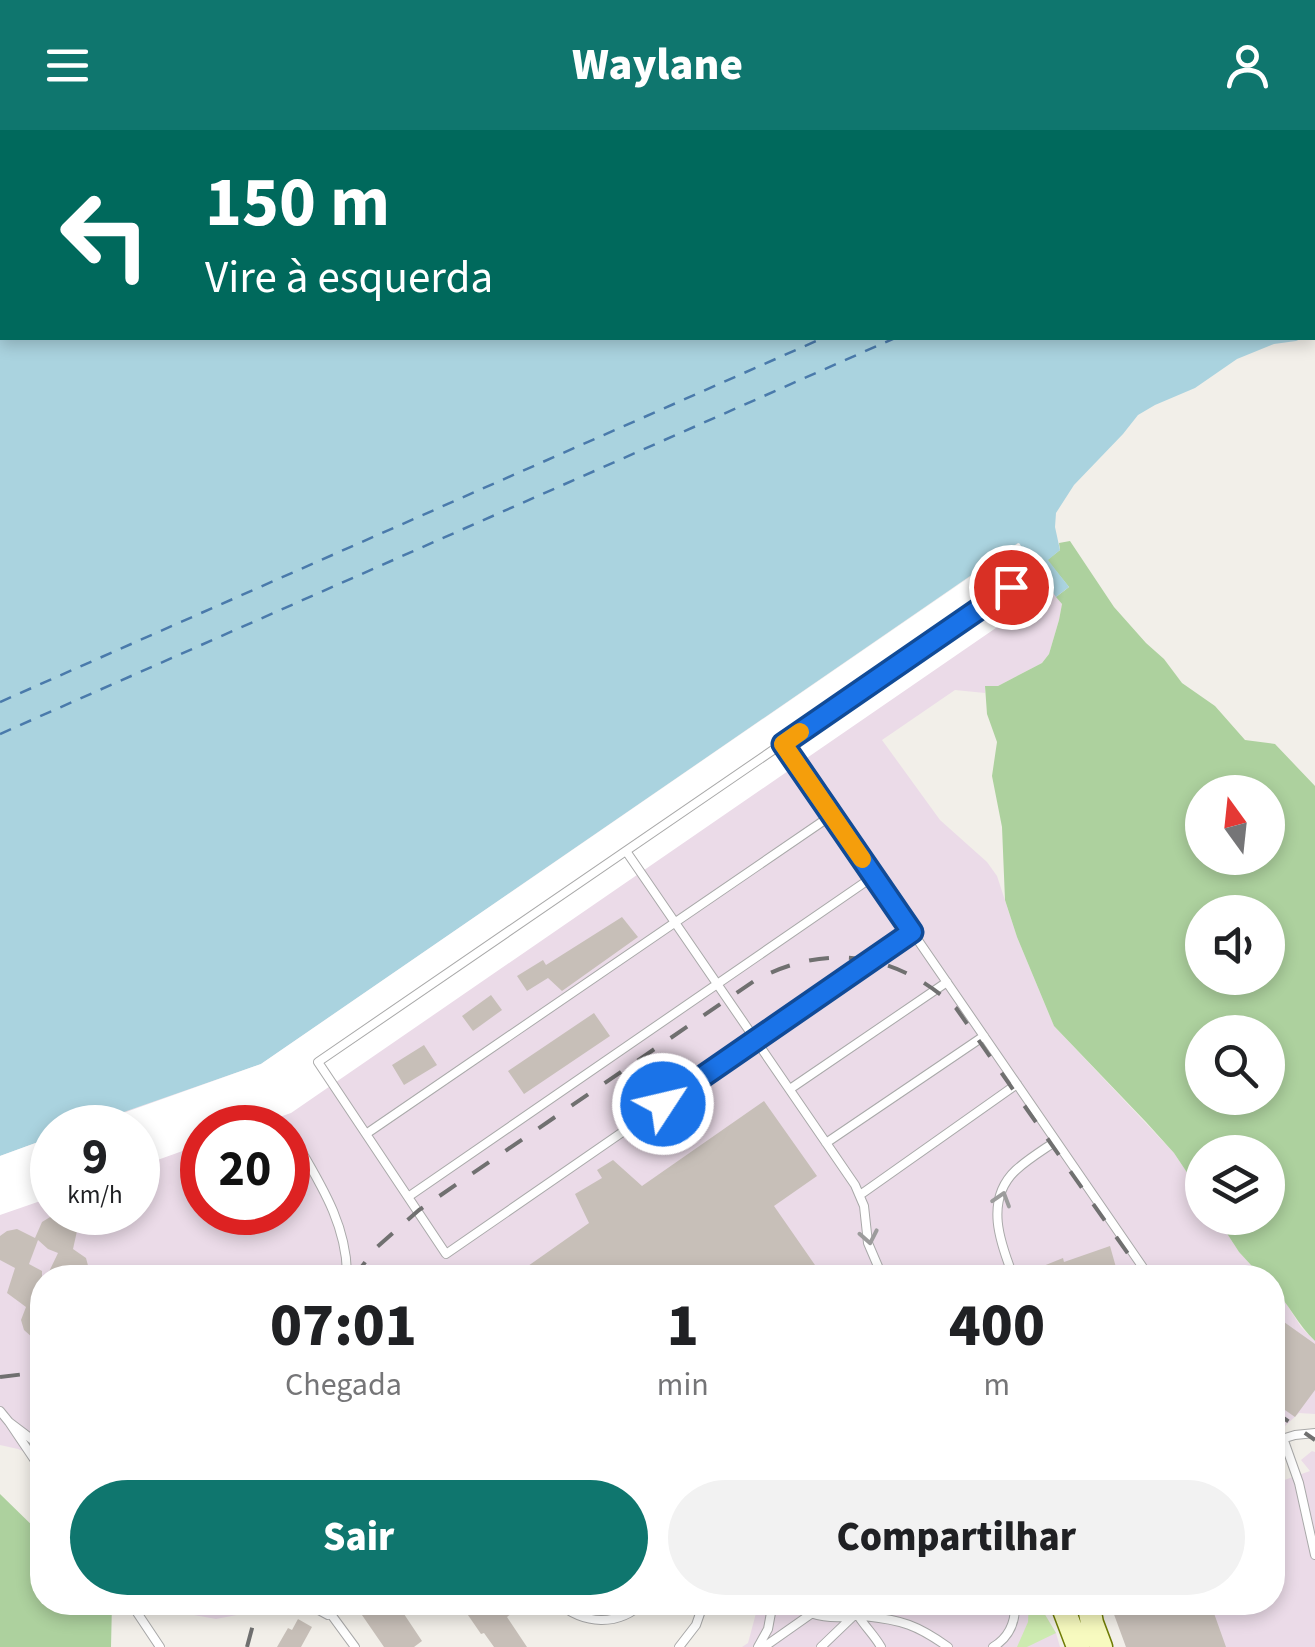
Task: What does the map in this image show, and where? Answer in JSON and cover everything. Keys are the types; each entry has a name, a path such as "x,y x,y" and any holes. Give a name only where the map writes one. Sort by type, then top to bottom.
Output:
{"main road":[{"path":"1067,1615 1078,1647"},
{"path":"1088,1615 1100,1647"}],"lane":[{"path":"912,932 446,1254 318,1062 1011,587"},
{"path":"783,744 1141,1265"},
{"path":"366,1134 832,815"},
{"path":"626,851 860,1195 868,1243 877,1265"},
{"path":"408,1197 874,876"},
{"path":"790,1089 947,982"},
{"path":"826,1143 984,1036"},
{"path":"860,1195 1017,1084"},
{"path":"1010,1265 997,1227 1000,1197 1016,1171 1056,1141"},
{"path":"310,1168 337,1217 346,1265"},
{"path":"0,1411 30,1453"},
{"path":"9,1422 30,1438"},
{"path":"1285,1438 1315,1433"},
{"path":"1285,1444 1299,1483 1315,1556"},
{"path":"139,1615 160,1647"},
{"path":"327,1615 336,1621"},
{"path":"332,1615 355,1647"},
{"path":"580,1615 600,1620 628,1615"},
{"path":"679,1647 699,1615"},
{"path":"761,1647 771,1615"},
{"path":"761,1647 809,1615"},
{"path":"816,1615 849,1615"},
{"path":"821,1647 854,1615"},
{"path":"856,1615 881,1647"},
{"path":"862,1615 908,1624 948,1647"},
{"path":"993,1647 1009,1632 1016,1615"}],"shaded area":[{"path":"1019,543 1062,604 1049,654 1042,663 998,686 985,686 985,693 955,690 882,740 940,820 997,876 1054,1026 1174,1153 1185,1170 1185,1235 1228,1235 1251,1265 30,1265 30,1454 0,1445 0,1156 30,1145 30,1235 160,1235 160,1105 144,1105 261,1064"},
{"path":"1285,1302 1315,1341 1315,1414 1299,1413 1285,1426"},
{"path":"1315,1452 1315,1647 1126,1647 1116,1615 1285,1615 1285,1480 1310,1471 1301,1460"},
{"path":"194,1615 237,1615 216,1619"},
{"path":"756,1615 1045,1615 1060,1647 742,1647 748,1643"}],"green space":[{"path":"1070,541 1114,607 1182,683 1215,706 1245,740 1275,744 1315,786 1315,1341 1285,1302 1285,1265 1251,1265 1228,1235 1285,1235 1285,1135 1185,1135 1185,1170 1146,1122 1054,1026 1017,937 1005,900 1002,827 992,776 997,742 987,714 985,686 998,686 1042,663 1049,654 1062,604 1056,597 1069,587 1047,560 1060,550 1059,543"},
{"path":"0,1494 30,1523 30,1615 112,1615 111,1647 0,1647"},
{"path":"1028,1615 1045,1615 1056,1633 1027,1647 1017,1647"}],"water":[{"path":"0,340 1298,340 1274,344 1237,359 1195,388 1138,415 1074,485 1056,513 1060,550 1048,560 1069,587 1056,597 1018,543 261,1064 144,1105 30,1105 30,1145 0,1156"}],"pier":[{"path":"1019,543 1051,590 303,1105 180,1105 180,1152 160,1159 160,1105 146,1105 261,1064"},
{"path":"30,1145 30,1205 0,1215 0,1156"}],"building":[{"path":"622,917 638,937 562,991 548,978 527,991 517,976 543,960 546,965"},
{"path":"491,995 502,1010 473,1031 462,1016"},
{"path":"594,1013 610,1036 524,1094 508,1071"},
{"path":"424,1045 437,1065 404,1085 392,1065"},
{"path":"764,1101 817,1176 774,1206 815,1265 529,1265 589,1223 575,1194 602,1178 597,1170 613,1160 642,1186"},
{"path":"17,1229 35,1238 76,1235 73,1249 86,1258 88,1265 52,1265 58,1253 38,1240 29,1264 30,1335 21,1320 26,1307 7,1293 15,1268 0,1260 0,1236"},
{"path":"1110,1246 1115,1265 1046,1265 1063,1258 1064,1262"},
{"path":"1285,1323 1315,1344 1315,1390 1295,1417 1285,1410"},
{"path":"362,1615 405,1615 422,1641 414,1647 384,1647"},
{"path":"468,1615 510,1615 507,1617 527,1647 494,1647"},
{"path":"1114,1615 1215,1615 1226,1647 1126,1647"},
{"path":"298,1619 312,1627 301,1647 277,1647 288,1628 292,1630"}],"ferry route":[{"path":"0,702 818,340"},
{"path":"0,734 890,340"}],"railway":[{"path":"363,1265 376,1248 419,1210 754,981 807,961 834,958 860,959 910,975 956,1008 1136,1265"},
{"path":"0,1377 30,1373"},
{"path":"1285,1419 1315,1440"},
{"path":"247,1647 256,1615"}],"slow traffic":[{"path":"800,732 783,744 862,859"}],"route":[{"path":"663,1104 912,932 783,744 1011,587"}]}
